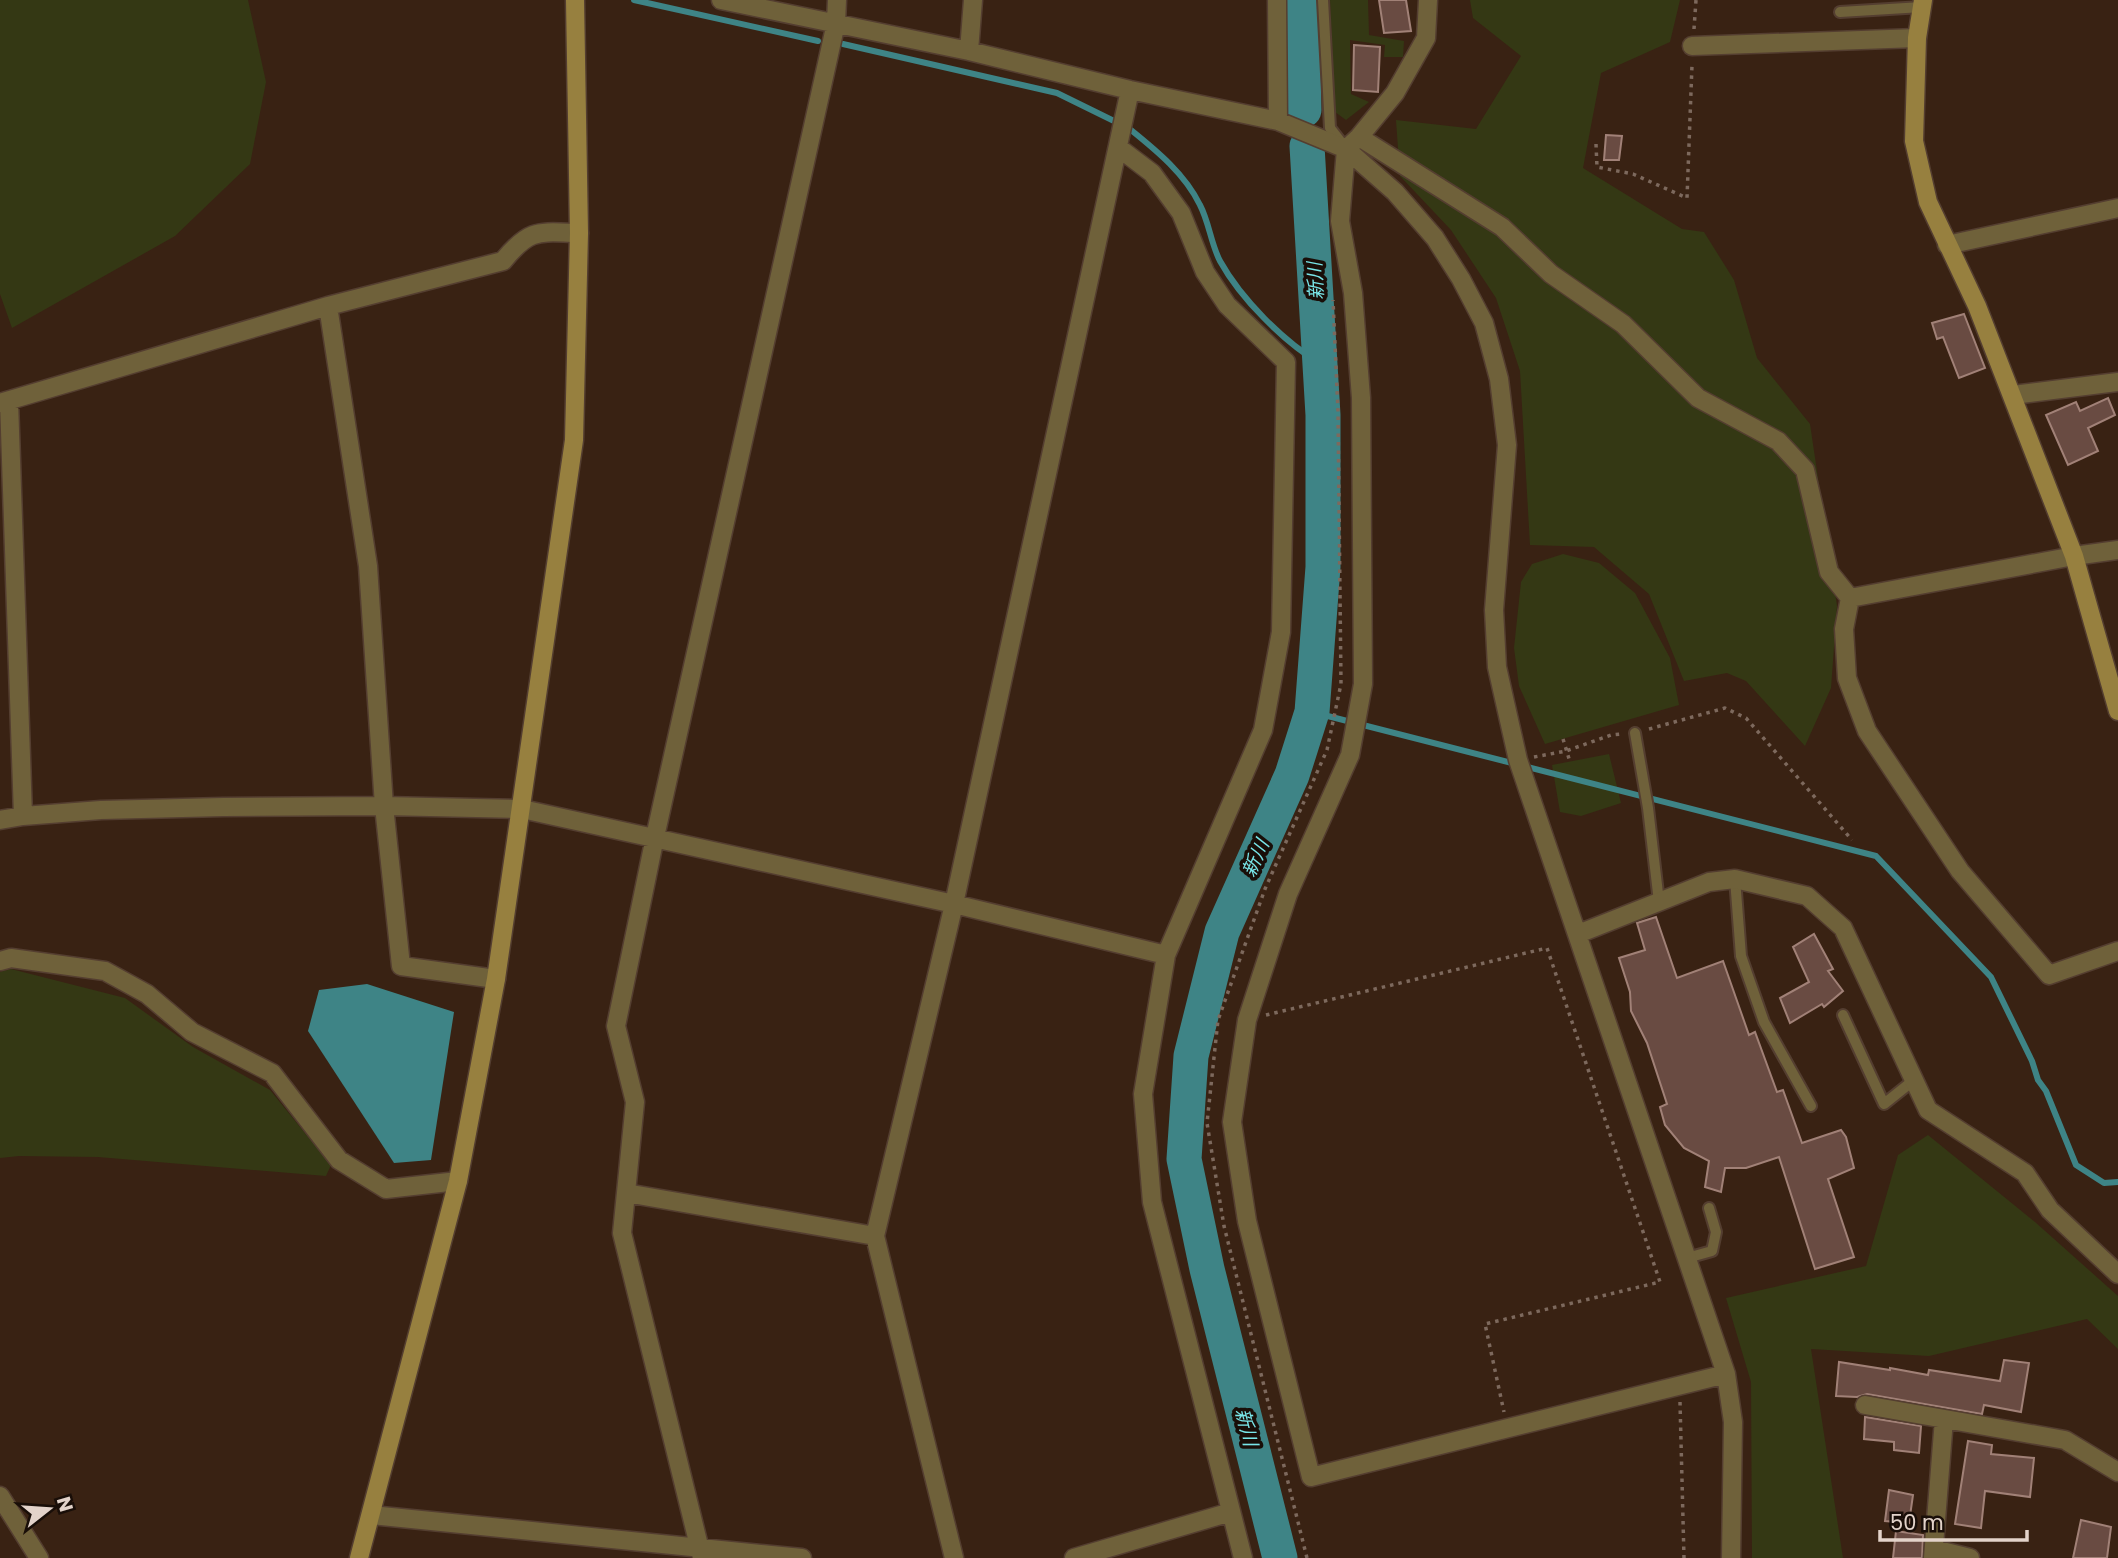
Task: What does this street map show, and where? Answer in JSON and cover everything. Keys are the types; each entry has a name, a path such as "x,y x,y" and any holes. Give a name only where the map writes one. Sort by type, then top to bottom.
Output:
{"street":[{"path":"359,1558 458,1181 496,979 575,440 579,233 575,0"},
{"path":"721,0 969,51 1130,90 1278,121 1352,143 1502,226 1551,274 1623,324 1698,398 1778,441 1805,470 1829,572 1850,598 1844,629 1847,678 1867,731 1960,871 2049,975 2118,951"},
{"path":"701,1553 622,1233 635,1101 616,1026 655,837 836,23 837,0"},
{"path":"969,51 973,0"},
{"path":"1278,0 1278,121"},
{"path":"1428,0 1426,38 1395,93 1352,143 1340,221 1353,293 1361,398 1363,684 1350,755 1288,894 1247,1020 1232,1122 1247,1221 1311,1478 1726,1374"},
{"path":"1923,4 1917,38 1914,141 1928,202 1977,306 2074,555 2118,711"},
{"path":"1692,46 1917,38"},
{"path":"954,1558 875,1237 954,904 1130,90"},
{"path":"1352,143 1435,238 1461,279 1484,323 1499,379 1507,445 1494,610 1497,667 1518,760 1726,1374 1733,1422 1731,1558"},
{"path":"1119,148 1152,173 1181,213 1205,272 1227,305 1286,362 1280,632 1263,730 1166,955 1143,1094 1152,1202 1243,1558"},
{"path":"1947,245 2118,208"},
{"path":"23,816 5,402 328,306 503,261 520,240 542,232 579,233"},
{"path":"328,306 368,566 384,806 401,966 496,979"},
{"path":"2013,395 2118,382"},
{"path":"1850,598 2074,555 2118,550"},
{"path":"0,820 102,810 384,806 522,809 954,904 1166,955"},
{"path":"1578,934 1709,882 1735,878 1807,896 1843,928 1928,1110 2025,1173 2050,1210 2118,1274"},
{"path":"0,961 10,958 105,971 147,994 191,1032 272,1073 340,1160 386,1189 458,1181"},
{"path":"626,1194 875,1237"},
{"path":"1865,1405 2064,1440 2118,1472"},
{"path":"1944,1419 1933,1553 1970,1558"},
{"path":"0,1496 39,1558"},
{"path":"1074,1558 1231,1512"},
{"path":"371,1515 616,1549 802,1558"}],"lane":[{"path":"1323,0 1330,128 1352,143"},
{"path":"1840,12 1923,4"},
{"path":"1635,733 1648,807 1658,902"},
{"path":"1735,878 1741,956 1764,1022 1811,1106"},
{"path":"1843,1015 1884,1104 1914,1080"},
{"path":"1687,1258 1712,1251 1716,1232 1709,1208"}],"path":[{"path":"1596,144 1597,167 1633,174 1687,198 1696,0"},
{"path":"1518,760 1566,751 1611,735 1635,733 1725,708 1746,718 1852,840"},
{"path":"1563,739 1570,762"},
{"path":"1247,1020 1547,948 1660,1282 1485,1324 1508,1429"},
{"path":"1679,1386 1684,1558"}],"green space":[{"path":"0,0 248,0 266,82 250,164 175,236 12,328 0,294"},
{"path":"1330,0 1368,0 1369,35 1404,41 1403,57 1384,57 1385,45 1350,40 1351,94 1369,102 1346,120 1335,112"},
{"path":"1470,0 1680,0 1670,42 1601,73 1583,168 1682,229 1704,232 1734,280 1757,358 1810,424 1837,606 1831,688 1805,746 1746,681 1727,673 1684,681 1649,594 1594,547 1530,545 1520,371 1496,298 1451,230 1400,176 1396,120 1476,129 1521,56 1473,18"},
{"path":"1563,554 1599,563 1635,593 1670,658 1679,705 1545,744 1519,686 1514,648 1521,582 1532,564"},
{"path":"1609,754 1621,803 1581,816 1560,812 1552,765"},
{"path":"11,969 125,998 193,1047 270,1090 331,1165 326,1176 98,1157 0,1158 0,972"},
{"path":"1928,1135 2035,1222 2118,1296 2118,1349 2087,1319 1929,1356 1811,1349 1843,1558 1752,1558 1751,1382 1726,1298 1866,1266 1898,1155"}],"water":[{"path":"367,984 454,1012 431,1160 394,1163 308,1031 319,990"}],"building":[{"path":"1379,0 1406,0 1411,31 1384,33"},
{"path":"1354,45 1380,47 1378,92 1353,90"},
{"path":"1606,135 1622,136 1619,160 1604,160"},
{"path":"1964,314 1985,368 1959,378 1943,337 1937,339 1932,323"},
{"path":"2108,398 2115,415 2088,428 2098,451 2068,465 2046,415 2076,402 2080,411"},
{"path":"1656,917 1677,978 1723,961 1749,1035 1755,1032 1777,1092 1783,1090 1802,1143 1841,1130 1846,1137 1854,1168 1828,1179 1854,1257 1815,1269 1779,1157 1746,1168 1725,1168 1721,1192 1705,1187 1709,1161 1684,1148 1665,1125 1660,1107 1667,1104 1647,1043 1631,1011 1630,992 1619,958 1645,950 1637,923"},
{"path":"1814,934 1833,969 1828,971 1843,991 1824,1007 1822,1004 1790,1023 1780,998 1809,982 1793,947"},
{"path":"2004,1360 2029,1363 2021,1412 1984,1405 1982,1414 1867,1394 1857,1397 1836,1396 1839,1362 1928,1375 1929,1370 2000,1381"},
{"path":"1865,1417 1921,1426 1919,1453 1894,1450 1894,1442 1864,1439"},
{"path":"1968,1441 1992,1445 1991,1454 2034,1458 2030,1497 1985,1491 1981,1528 1955,1524"},
{"path":"1889,1490 1913,1495 1909,1523 1885,1521"},
{"path":"2081,1520 2111,1527 2107,1558 2073,1558"},
{"path":"1896,1531 1923,1535 1922,1558 1893,1558"}],"waterway":[{"path":"634,0 818,41"},
{"name":"新川","path":"1302,0 1304,110"},
{"path":"843,44 1057,93 1114,121"},
{"path":"1131,130 1151,146 1187,183 1203,212 1220,261 1239,290 1278,332 1321,364"},
{"name":"新川","path":"1280,1558 1207,1269 1184,1159 1191,1056 1222,932 1292,775 1312,712 1323,567 1323,415 1307,146"},
{"path":"1312,712 1876,856 1991,977 2032,1061 2038,1080 2046,1091 2076,1165 2104,1183 2118,1182"}]}
